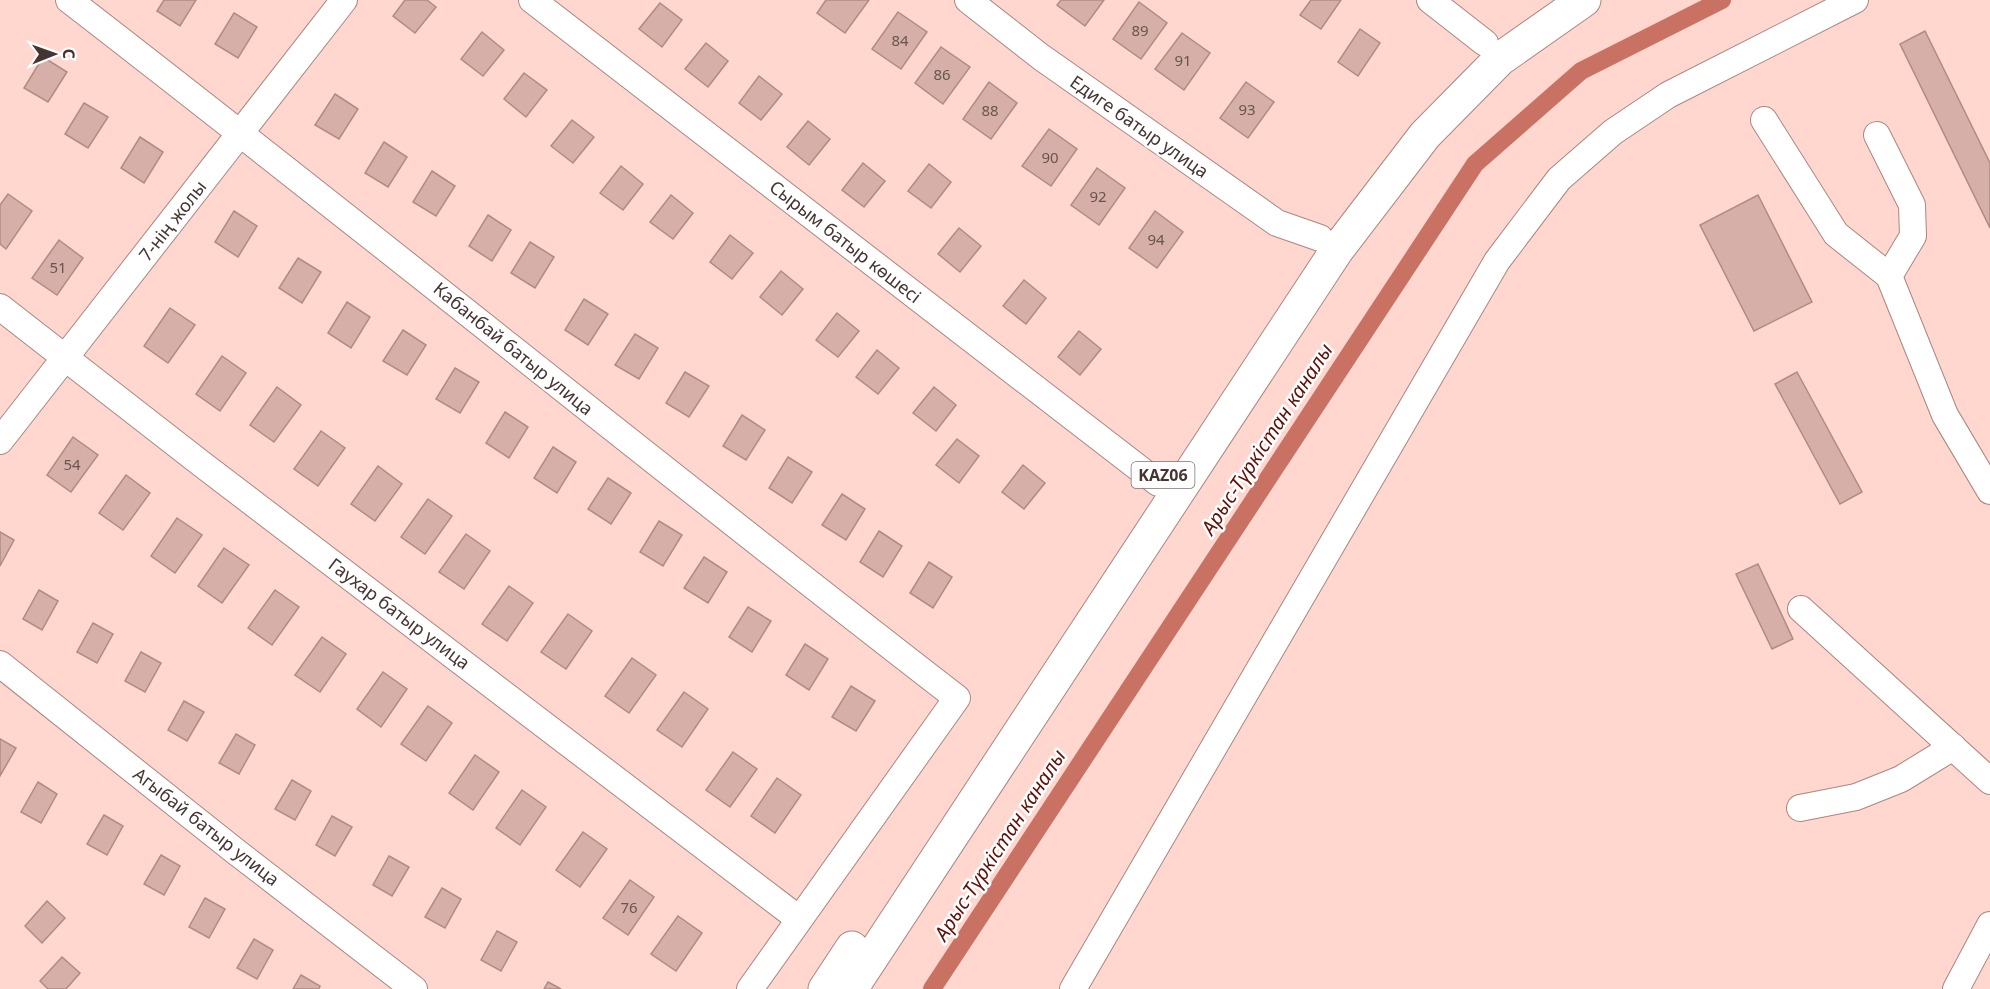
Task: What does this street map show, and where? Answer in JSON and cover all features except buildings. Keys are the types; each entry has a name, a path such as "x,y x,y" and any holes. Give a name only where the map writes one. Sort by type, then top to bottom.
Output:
{"highway":[{"name":"KАZ06","path":"825,989 1320,238 1409,121 1485,43 1546,0"},
{"name":"KАZ06","path":"851,989 1337,250 1425,135 1500,59 1584,0"}],"street":[{"name":"Кабанбай батыр улица","path":"69,0 241,132 767,551 957,698 799,919"},
{"name":"7-нің жолы","path":"0,441 344,0"},
{"name":"Сырым батыр көшесі","path":"532,0 1158,483"},
{"name":"Едиге батыр улица","path":"968,0 1041,57 1277,223 1320,238"},
{"path":"1430,0 1485,43"},
{"path":"1073,989 1497,261 1534,209 1558,179 1604,140 1668,95 1855,0"},
{"path":"1764,120 1836,234 1889,276 1945,414 1990,491"},
{"path":"1878,135 1912,205 1914,236 1889,276"},
{"name":"Гаухар батыр улица","path":"0,307 203,465 799,919"},
{"path":"1801,609 1990,781"},
{"name":"Агыбай батыр улица","path":"0,663 235,851 414,989"},
{"path":"1800,808 1856,797 1901,779 1953,747"},
{"path":"750,989 799,919"},
{"path":"1956,989 1990,925"}],"waterway":[{"name":"Арыс-Түркістан каналы","path":"932,989 1475,164 1581,71 1722,0"}]}
